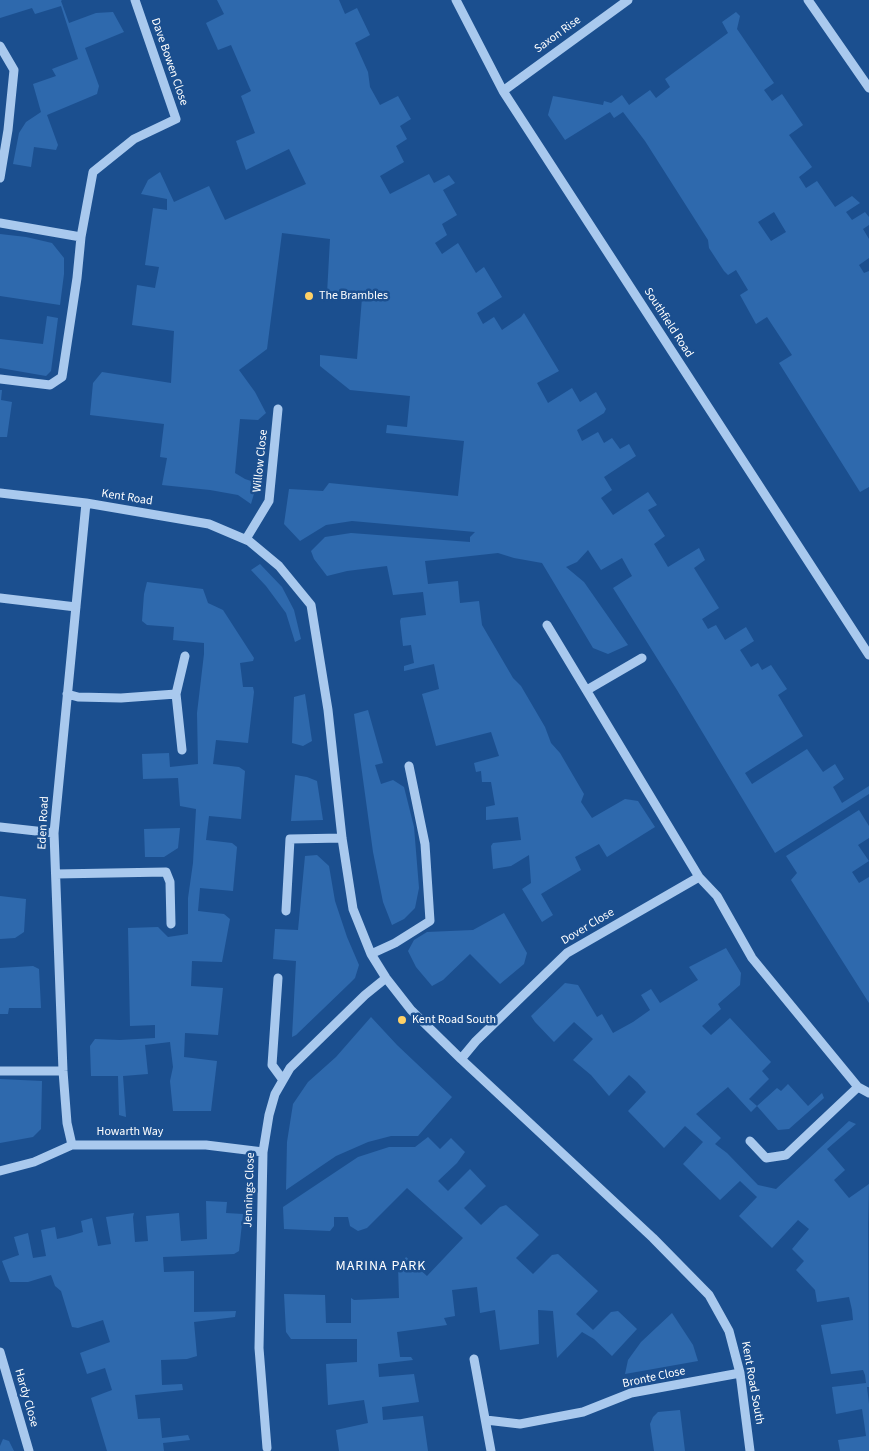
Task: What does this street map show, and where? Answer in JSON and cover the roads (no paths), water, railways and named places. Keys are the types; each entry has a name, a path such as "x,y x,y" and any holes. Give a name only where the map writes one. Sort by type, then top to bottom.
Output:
{"street":[{"name":"Dave Bowen Close","path":"0,379 50,385 62,377 77,278 81,237 93,172 134,139 176,119 153,57 135,0"},
{"name":"Southfield Road","path":"456,0 459,10 502,90 869,655"},
{"name":"Saxon Rise","path":"502,90 628,0"},
{"path":"808,0 869,88"},
{"path":"0,46 14,70 8,130 0,178"},
{"path":"0,223 81,237"},
{"name":"Willow Close","path":"246,539 269,502 278,409"},
{"name":"Kent Road","path":"0,493 86,504 209,524 246,539"},
{"name":"Eden Road","path":"72,1145 67,1122 63,1071 54,833 86,504"},
{"name":"Kent Road South","path":"246,539 279,566 312,605 328,710 342,838 354,909 372,954 386,978 411,1010 461,1060 653,1238 709,1296 729,1331 740,1373 750,1451"},
{"path":"0,598 76,606"},
{"path":"547,625 699,877 717,896 752,958 858,1087 869,1093"},
{"path":"182,750 176,694 185,656"},
{"path":"586,690 642,658"},
{"path":"67,694 78,697 121,698 176,694"},
{"path":"372,954 396,943 430,921 426,844 409,766"},
{"path":"0,827 54,833"},
{"path":"286,911 290,839 342,838"},
{"path":"56,874 166,872 170,882 171,924"},
{"name":"Dover Close","path":"461,1060 476,1041 567,954 699,877"},
{"path":"278,978 272,1065 283,1080"},
{"name":"Jennings Close","path":"267,1448 259,1348 264,1152 273,1101 290,1068 333,1025 386,978"},
{"path":"0,1071 63,1071"},
{"path":"750,1141 766,1158 786,1155 858,1087"},
{"name":"Howarth Way","path":"0,1171 34,1162 72,1145 206,1144 264,1152"},
{"name":"Hardy Close","path":"0,1352 29,1451"},
{"path":"474,1358 491,1451"},
{"name":"Bronte Close","path":"486,1420 520,1424 583,1412 631,1393 740,1373"}],"place":[{"name":"The Brambles","path":"309,296"},
{"name":"Kent Road South","path":"402,1020"}],"district":[{"name":"MARINA PARK","path":"381,1267"}]}
